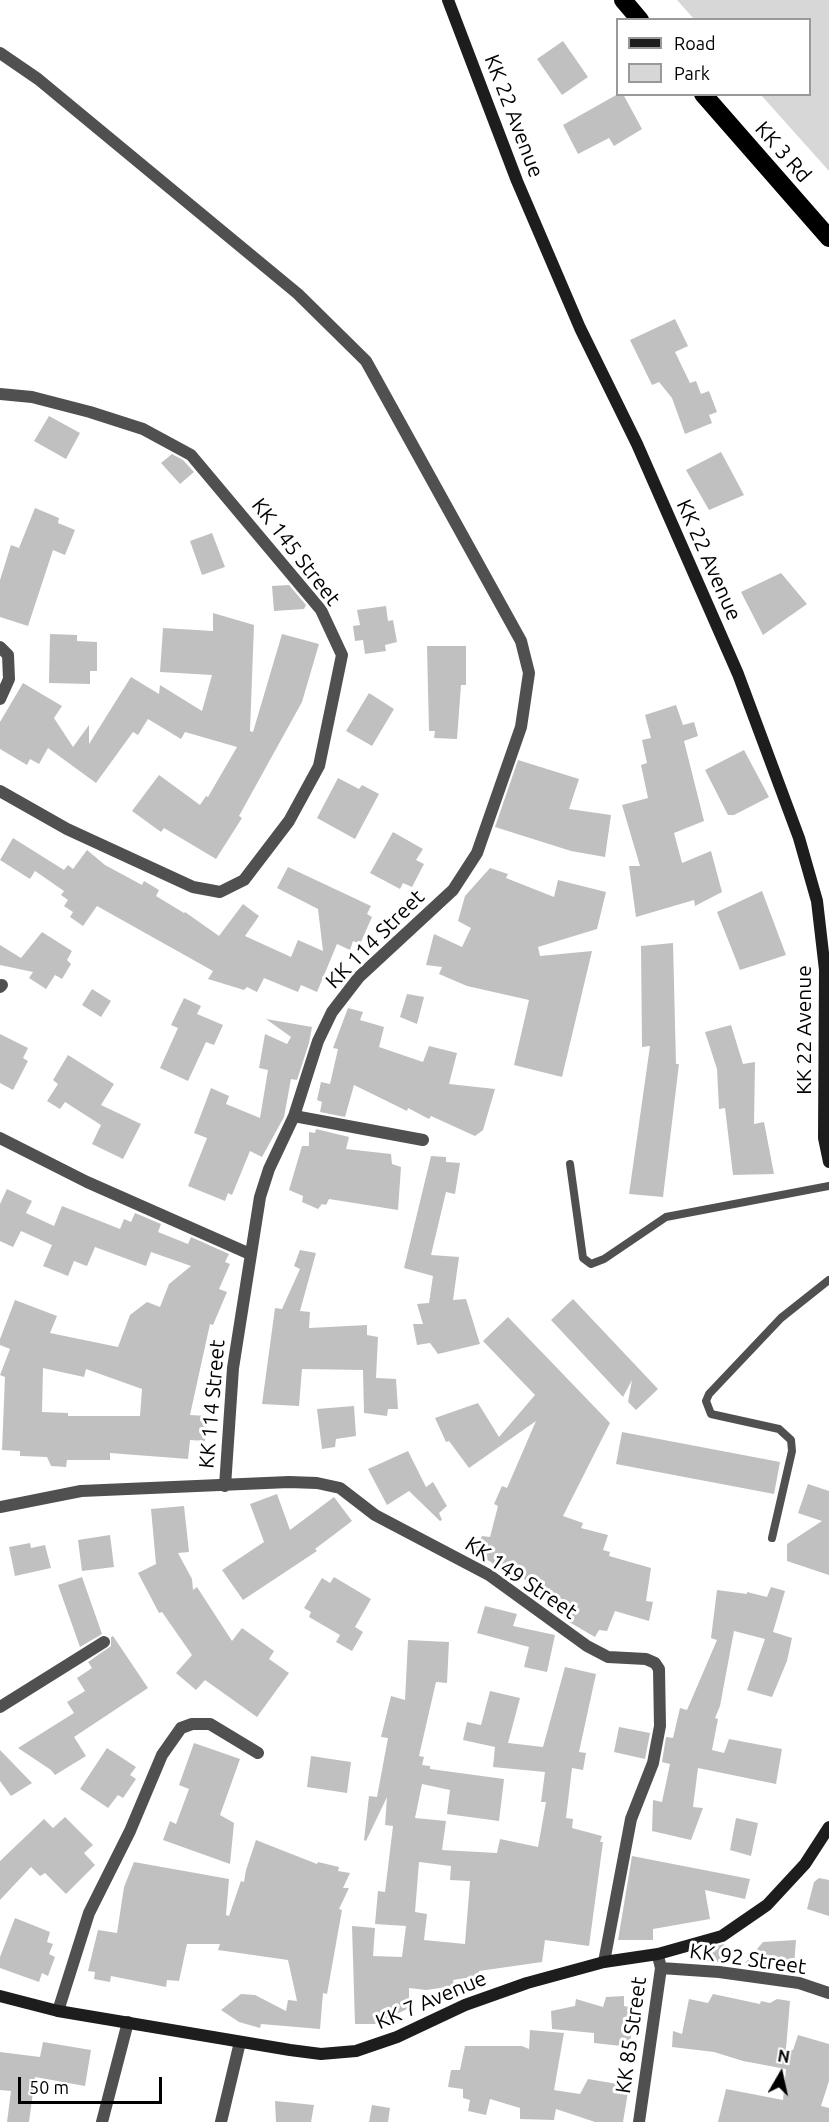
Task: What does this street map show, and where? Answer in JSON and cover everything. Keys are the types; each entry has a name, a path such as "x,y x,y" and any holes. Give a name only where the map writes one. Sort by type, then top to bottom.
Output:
{"highway":[{"path":"623,0 638,18"},
{"name":"KK 3 Rd","path":"705,96 829,238"}],"street":[{"name":"KK 22 Avenue","path":"448,0 517,181 580,328 636,444 738,674 800,838 817,901 825,970 824,1138 829,1162"},
{"name":"KK 114 Street","path":"0,53 38,79 298,294 366,362 521,641 529,673 521,727 477,853 453,890 359,977 332,1012 318,1041 294,1116 268,1169 250,1254 232,1368 225,1486"},
{"name":"KK 145 Street","path":"0,394 32,397 100,415 143,429 191,455 321,610 342,655 320,766 289,821 244,880 220,892 193,887 67,829 0,790"},
{"path":"0,647 8,655 9,679 0,699"},
{"path":"294,1116 423,1140"},
{"path":"0,1137 87,1182 250,1254"},
{"name":"KK 149 Street","path":"0,1507 81,1491 289,1482 316,1483 340,1488 375,1515 489,1575 586,1646 608,1658 646,1659 655,1663 659,1669 660,1726 653,1763 632,1819 604,1962"},
{"path":"0,1707 104,1642"},
{"path":"57,2011 89,1913 130,1831 162,1755 181,1728 192,1724 210,1724 258,1753"},
{"name":"KK 7 Avenue","path":"0,1996 57,2011 240,2042 321,2054 356,2051 397,2037 465,2004 527,1983 604,1962 658,1954 722,1936 767,1905 805,1864 829,1827"},
{"name":"KK 85 Street","path":"639,2122 661,1968 658,1954"},
{"name":"KK 92 Street","path":"661,1968 719,1972 799,1983 829,1992"},
{"path":"102,2122 128,2022"},
{"path":"221,2122 240,2042"}],"lane":[{"path":"570,1164 583,1258 591,1264 604,1259 666,1217 829,1186"},
{"path":"772,1538 792,1451 791,1440 779,1430 711,1414 706,1401 709,1394 781,1318 829,1280"}],"green space":[{"path":"677,0 829,0 829,171 762,96 811,96 811,18 693,18"}],"building":[{"path":"563,41 588,77 562,95 537,59"},
{"path":"616,95 624,96 642,129 614,146 609,138 578,154 563,125"},
{"path":"675,319 688,346 675,352 690,383 696,381 701,394 709,391 717,412 709,415 712,423 685,434 672,398 659,382 652,385 630,340"},
{"path":"49,416 80,433 66,459 34,441"},
{"path":"721,452 744,495 709,510 686,470"},
{"path":"172,454 183,460 194,472 180,484 161,463"},
{"path":"35,508 59,518 58,523 75,530 65,555 53,550 28,626 0,617 0,580 11,545 19,548"},
{"path":"212,533 225,567 202,575 190,541"},
{"path":"781,573 807,604 763,635 741,592"},
{"path":"289,585 306,605 304,609 274,611 272,586"},
{"path":"386,606 388,621 393,620 397,642 385,645 386,651 365,654 363,640 355,641 353,626 360,625 357,610"},
{"path":"213,613 254,625 250,731 253,732 282,634 319,644 302,702 239,816 242,818 216,859 164,828 161,832 132,811 159,775 200,805 206,796 208,797 237,747 185,732 181,739 148,719 138,735 133,732 96,783 48,748 39,764 30,759 27,765 0,749 0,722 23,683 62,706 54,718 73,747 89,725 89,744 131,677 159,694 160,685 202,711 212,675 160,672 163,628 213,631"},
{"path":"50,634 77,635 77,641 97,642 97,671 90,671 90,684 49,683"},
{"path":"427,646 466,646 466,685 461,685 457,739 434,738 435,731 429,731"},
{"path":"369,693 394,709 372,746 346,731"},
{"path":"676,705 683,725 694,722 698,736 684,741 704,821 674,833 682,863 711,851 722,892 695,906 694,900 636,917 629,866 640,866 622,805 648,798 641,765 647,763 642,740 651,738 645,715"},
{"path":"744,750 769,797 734,815 728,815 705,770"},
{"path":"518,760 579,779 569,809 611,815 605,857 571,851 495,827"},
{"path":"338,778 359,789 362,785 379,794 355,839 317,818"},
{"path":"393,832 423,849 416,860 424,864 412,887 403,883 400,889 370,873"},
{"path":"13,838 64,870 68,865 73,869 87,850 105,865 142,885 144,881 159,890 156,896 185,912 219,936 243,904 259,916 245,936 291,957 298,940 323,951 318,909 277,888 288,867 371,906 367,914 372,917 360,944 353,941 350,950 337,944 317,992 301,985 298,992 264,978 257,992 247,987 244,990 208,979 213,971 97,906 83,926 70,917 73,912 64,906 68,900 61,895 64,891 35,871 30,879 0,860"},
{"path":"490,868 508,874 506,878 554,897 558,880 606,892 597,929 538,947 540,956 592,951 562,1077 514,1065 529,1000 467,986 439,974 442,967 426,965 434,934 462,947 471,928 458,921 465,896"},
{"path":"762,891 786,955 740,970 717,912"},
{"path":"42,932 72,951 67,960 71,964 62,979 55,975 46,989 29,978 33,972 0,965 0,945 21,958"},
{"path":"673,943 676,1064 679,1064 663,1197 629,1194 650,1046 642,1047 641,946"},
{"path":"92,989 111,1001 101,1017 82,1005"},
{"path":"407,994 424,997 417,1024 400,1017"},
{"path":"184,998 201,1006 197,1014 223,1025 214,1045 206,1042 188,1081 160,1068 178,1028 171,1025"},
{"path":"348,1008 363,1012 360,1020 384,1027 379,1047 423,1062 429,1046 457,1053 449,1084 495,1089 483,1130 475,1136 431,1116 429,1119 408,1108 407,1111 354,1085 345,1117 320,1112 322,1102 317,1100 321,1082 330,1084 338,1049 333,1048"},
{"path":"266,1019 312,1027 309,1043 297,1080 291,1079 284,1117 262,1157 250,1151 232,1195 228,1193 225,1201 188,1186 207,1138 194,1133 211,1088 229,1096 226,1104 260,1118 268,1070 259,1068 265,1034 287,1044 291,1037"},
{"path":"731,1025 743,1064 755,1062 754,1124 764,1122 774,1174 733,1175 725,1108 719,1109 717,1069 705,1032"},
{"path":"0,1034 28,1048 23,1058 28,1061 13,1090 0,1083"},
{"path":"68,1055 114,1084 101,1105 141,1124 123,1159 92,1144 101,1125 65,1102 60,1109 47,1101 58,1084 53,1080"},
{"path":"316,1129 349,1137 346,1149 391,1154 392,1164 401,1167 398,1210 329,1199 326,1205 322,1204 318,1209 302,1202 303,1196 289,1190 302,1146 309,1146 309,1132 315,1133"},
{"path":"431,1156 446,1157 446,1162 460,1163 455,1194 446,1192 431,1255 459,1257 453,1300 466,1299 480,1344 438,1354 430,1343 417,1345 413,1324 423,1324 417,1304 429,1303 433,1276 404,1268"},
{"path":"7,1189 32,1201 26,1213 54,1226 62,1206 120,1229 124,1219 131,1222 135,1213 161,1224 158,1232 188,1244 191,1237 229,1254 225,1262 230,1264 219,1289 227,1292 213,1325 210,1324 190,1415 207,1416 205,1441 190,1440 188,1459 110,1453 110,1460 67,1460 66,1467 51,1466 47,1457 20,1456 20,1451 2,1450 5,1377 0,1375 10,1349 0,1345 0,1339 15,1300 57,1316 50,1333 118,1347 130,1315 147,1302 160,1307 169,1284 191,1266 151,1252 146,1266 95,1247 87,1266 74,1261 68,1276 43,1266 52,1245 21,1231 13,1247 0,1241 0,1204","holes":["43,1368 84,1377 86,1369 142,1389 140,1416 68,1416 68,1413 42,1412"]},
{"path":"300,1250 316,1253 300,1311 310,1312 309,1328 367,1325 367,1335 378,1337 376,1378 396,1379 398,1409 388,1409 387,1416 364,1413 363,1370 302,1369 299,1406 262,1404 275,1308 282,1309 300,1269 294,1266"},
{"path":"573,1299 658,1389 636,1410 628,1402 632,1380 623,1397 551,1320"},
{"path":"508,1317 610,1423 563,1516 583,1523 581,1528 608,1535 603,1550 610,1552 609,1556 651,1568 646,1601 653,1602 649,1621 615,1611 607,1631 599,1630 595,1637 564,1619 568,1609 539,1595 541,1590 524,1579 498,1570 491,1562 473,1553 482,1536 490,1537 498,1506 494,1504 502,1486 507,1488 536,1421 469,1468 449,1441 446,1442 435,1418 478,1403 499,1437 535,1395 483,1341"},
{"path":"354,1406 356,1436 336,1439 335,1447 322,1449 317,1409"},
{"path":"622,1432 780,1462 774,1494 616,1464"},
{"path":"408,1451 426,1487 433,1482 447,1506 439,1513 442,1520 440,1521 409,1491 387,1505 368,1469"},
{"path":"808,1484 829,1491 829,1575 787,1561 787,1544 822,1521 798,1513"},
{"path":"277,1494 290,1530 334,1497 352,1521 315,1549 317,1551 243,1600 222,1570 264,1542 250,1504"},
{"path":"184,1506 189,1552 178,1553 192,1579 193,1590 197,1587 232,1641 242,1628 274,1651 269,1659 289,1673 257,1717 205,1680 196,1690 176,1673 192,1655 162,1612 159,1613 138,1573 156,1564 151,1509"},
{"path":"110,1535 114,1567 82,1571 78,1540"},
{"path":"30,1543 31,1548 45,1545 51,1568 15,1576 9,1547"},
{"path":"82,1577 102,1634 80,1647 58,1585"},
{"path":"334,1577 371,1599 355,1627 363,1632 352,1651 336,1642 340,1635 309,1617 311,1612 304,1608 322,1578 330,1583"},
{"path":"771,1587 785,1591 773,1632 792,1638 787,1661 772,1697 747,1690 765,1639 734,1631 720,1706 715,1718 718,1719 712,1750 724,1753 729,1739 782,1749 776,1784 698,1768 693,1807 703,1808 691,1840 652,1831 653,1800 662,1802 670,1764 662,1762 666,1737 673,1738 680,1708 687,1710 717,1640 711,1638 717,1590 747,1594 747,1592 767,1597"},
{"path":"485,1606 517,1614 513,1626 555,1635 547,1672 524,1667 529,1647 477,1633"},
{"path":"113,1636 148,1688 74,1737 86,1756 55,1775 18,1748 74,1713 67,1702 85,1691 77,1678 92,1668 88,1662 111,1646"},
{"path":"408,1640 449,1642 447,1683 436,1682 419,1756 424,1757 422,1765 430,1766 430,1769 504,1779 499,1821 447,1814 450,1790 422,1784 415,1818 446,1821 442,1850 497,1853 500,1839 538,1847 546,1802 541,1802 545,1772 493,1767 495,1747 463,1740 467,1722 481,1725 490,1691 520,1698 508,1743 543,1747 565,1667 596,1674 579,1752 586,1753 583,1770 572,1768 566,1818 573,1819 572,1828 602,1836 589,1946 545,1940 542,1962 479,1971 479,1976 453,1980 454,1986 426,1990 409,1988 409,2008 376,2024 355,2024 352,1926 375,1928 373,1956 402,1957 406,1926 375,1924 378,1891 385,1892 393,1826 385,1825 387,1797 366,1841 364,1840 369,1796 377,1797 388,1738 381,1737 391,1696 405,1700","holes":["419,1862 451,1866 450,1880 470,1881 465,1944 424,1940 427,1914 415,1912"]},
{"path":"619,1727 650,1733 645,1759 614,1752"},
{"path":"194,1743 240,1759 220,1815 234,1823 230,1864 163,1840 170,1821 176,1824 189,1789 179,1785"},
{"path":"107,1748 136,1767 130,1775 136,1779 123,1798 118,1795 108,1808 80,1789"},
{"path":"0,1750 32,1783 11,1796 0,1781"},
{"path":"311,1756 351,1762 347,1793 307,1787"},
{"path":"65,1817 93,1845 84,1853 95,1865 66,1894 45,1873 40,1876 31,1867 0,1900 0,1861 44,1819 53,1828"},
{"path":"736,1818 758,1823 751,1856 730,1850"},
{"path":"256,1840 317,1864 318,1862 339,1867 338,1871 350,1873 343,1888 349,1888 339,1909 342,1910 327,1994 323,1993 320,2029 261,2024 260,2028 239,2022 221,2010 241,1994 255,1995 286,2011 288,2000 297,2001 288,1960 218,1950 220,1944 187,1944 179,1981 167,1980 166,1987 111,1976 110,1982 94,1979 95,1972 88,1971 98,1930 117,1933 124,1887 134,1862 229,1879 226,1915 229,1916 241,1881 244,1882"},
{"path":"632,1856 750,1879 745,1899 705,1890 710,1919 653,1929 653,1940 618,1940"},
{"path":"819,1878 829,1880 829,1916 807,1909 814,1882"},
{"path":"15,1918 50,1932 47,1942 53,1944 49,1954 55,1957 48,1976 42,1973 39,1982 0,1968 0,1957"},
{"path":"796,1940 794,1966 745,1963 763,1942"},
{"path":"724,1944 727,1963 695,1960 717,1946"},
{"path":"713,1994 760,2004 761,2001 770,2003 777,1999 790,2001 786,2049 793,2050 798,2035 829,2044 829,2081 821,2106 829,2108 829,2122 718,2122 726,2089 783,2100 786,2069 743,2061 714,2052 672,2047 673,2031 682,2034 689,1999 708,2003"},
{"path":"624,1996 624,2006 634,2008 630,2047 594,2043 594,2033 552,2029 551,2011 575,2006 576,1999 603,2007 606,1997"},
{"path":"530,2030 564,2033 554,2090 580,2094 588,2079 629,2086 623,2122 595,2122 556,2109 554,2120 520,2119 520,2108 490,2099 486,2115 468,2111 470,2100 463,2098 463,2089 448,2087 451,2070 460,2070 465,2046 522,2046 529,2049"},
{"path":"43,2042 91,2050 85,2086 35,2077 29,2122 7,2122 11,2091 0,2090 0,2052 40,2057"},
{"path":"275,2101 314,2105 311,2122 276,2122"},
{"path":"372,2105 390,2108 388,2122 369,2122"}]}
